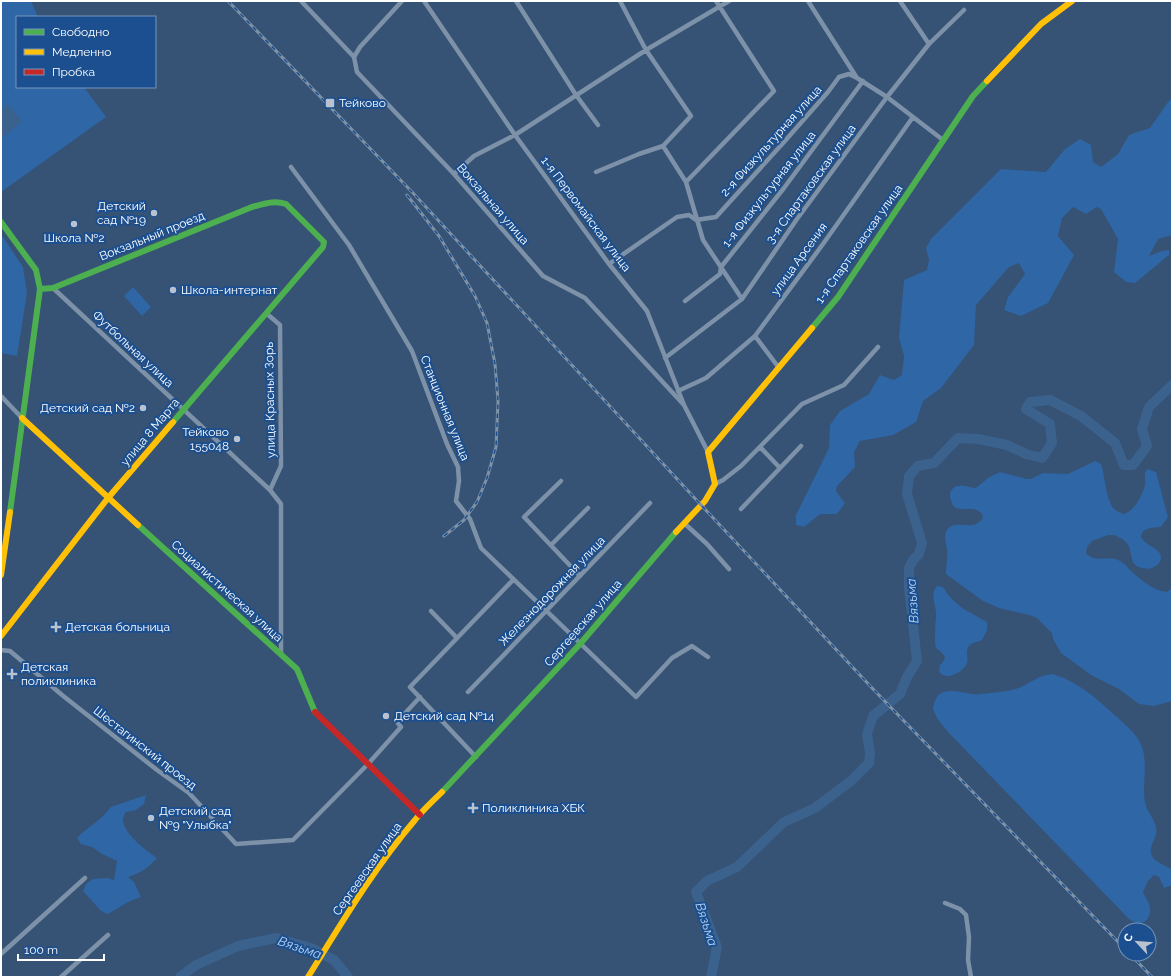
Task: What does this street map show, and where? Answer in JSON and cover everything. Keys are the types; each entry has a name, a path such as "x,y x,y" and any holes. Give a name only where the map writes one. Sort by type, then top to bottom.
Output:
{"street":[{"name":"Вокзальная улица","path":"301,1 354,57 357,72 454,174 543,276 585,298 684,405"},
{"path":"354,57 360,47 402,1"},
{"name":"1-я Первомайская улица","path":"424,1 515,135 609,264 647,311 684,405 708,452"},
{"path":"516,1 576,95 598,124"},
{"path":"596,172 639,154 663,146 691,116 646,50 620,1"},
{"path":"686,182 774,91 716,1"},
{"path":"454,174 474,156 515,135 646,50 729,1"},
{"path":"808,1 858,78 887,97 943,140"},
{"path":"900,1 929,44"},
{"name":"1-я Спартаковская улица","path":"708,452 838,297 973,96 1041,24 1072,1"},
{"name":"3-я Спартаковская улица","path":"665,358 742,299 797,219 887,97 929,44 964,10"},
{"name":"2-я Физкультурная улица","path":"609,264 677,217 689,215 696,220 716,217 828,92 839,77 849,74 858,78"},
{"name":"1-я Физкультурная улица","path":"685,301 720,274 721,267 784,188 863,81"},
{"name":"улица Арсения","path":"678,391 706,378 755,336 824,244 914,117"},
{"path":"663,146 686,182 703,240 742,299"},
{"name":"Станционная улица","path":"291,167 349,245 412,352 447,444 458,467 459,481 456,501 470,519 481,548 636,697 672,658 692,646 708,657"},
{"name":"улица 8 Марта","path":"1,636 108,498 323,247 324,242 322,239 286,204 272,201"},
{"name":"Вокзальный проезд","path":"40,290 53,288 245,210 272,201"},
{"path":"1,222 36,270 40,290 1,576"},
{"name":"Футбольная улица","path":"53,288 270,490"},
{"name":"улица Красных Зорь","path":"266,314 280,325 281,466 270,490"},
{"path":"755,336 778,368"},
{"path":"708,452 715,484 723,480 741,466 802,404 844,385 878,347"},
{"name":"Социалистическая улица","path":"1,396 22,418 108,498 297,669 316,713 420,815"},
{"path":"741,509 800,446"},
{"path":"760,447 780,468"},
{"path":"560,481 524,517 580,576"},
{"name":"Сергеевская улица","path":"308,977 355,902 387,856 420,815 476,757 580,644 684,523 705,502 715,484"},
{"path":"270,490 281,504 281,654"},
{"name":"Железнодорожная улица","path":"468,692 650,503"},
{"path":"551,545 588,508"},
{"path":"684,523 708,544 730,569"},
{"path":"476,757 410,687 513,580"},
{"path":"431,611 457,638"},
{"name":"Шестагинский проезд","path":"1,650 10,651 62,695 189,794 236,844 293,840 368,764"},
{"path":"368,764 401,727 397,722 420,697"},
{"path":"1,954 86,878"},
{"path":"944,903 960,909 966,915 969,937 968,960 971,977"},
{"path":"61,977 108,935"}],"shaded area":[{"path":"1,1 31,1 38,16 16,16 16,88 85,88 106,117 1,192"},
{"path":"1172,98 1172,235 1158,239 1149,256 1169,250 1169,255 1135,283 1126,282 1114,272 1118,239 1101,209 1097,207 1086,214 1073,207 1062,218 1058,236 1074,255 1048,303 1021,316 1004,310 1008,297 1025,274 1019,263 1009,267 976,305 974,345 941,388 923,401 916,422 893,435 860,441 854,452 855,467 837,486 836,491 845,503 837,514 820,514 804,527 796,525 796,515 829,448 830,425 840,411 869,394 880,375 894,380 902,375 904,356 899,338 904,280 927,270 929,260 926,248 931,239 1001,169 1046,172 1065,149 1080,139 1091,145 1093,162 1101,167 1118,154 1129,135 1150,128"},
{"path":"8,104 22,121 1,139 1,110"},
{"path":"1,234 23,267 27,293 17,356 1,353"},
{"path":"133,287 151,307 142,316 124,296"},
{"path":"1095,461 1101,464 1107,494 1113,508 1124,514 1135,506 1140,498 1145,485 1145,475 1147,469 1156,472 1168,517 1161,527 1143,531 1141,537 1161,555 1161,559 1158,564 1155,567 1148,569 1138,567 1133,563 1129,546 1124,540 1114,535 1108,535 1092,541 1087,547 1086,553 1089,556 1096,558 1115,559 1120,561 1143,581 1156,589 1167,592 1172,588 1172,701 1154,706 1139,704 1119,689 1091,675 1061,653 1053,639 1052,633 1037,618 999,608 983,601 946,574 947,552 945,537 947,530 951,526 955,525 975,524 983,517 980,512 976,510 962,509 954,506 951,501 950,494 954,488 962,485 976,488 988,478 1000,472 1027,479 1031,479 1043,473 1068,474"},
{"path":"937,586 943,587 949,596 962,608 987,622 987,630 982,640 973,643 968,647 966,666 957,673 949,676 941,674 939,670 945,657 936,648 935,644 936,612 933,597"},
{"path":"1052,674 1079,686 1110,710 1131,730 1142,747 1145,760 1145,802 1156,827 1156,835 1151,852 1152,856 1156,860 1172,870 1172,885 1164,888 1159,877 1154,875 1148,881 1143,892 1149,903 1150,910 1148,918 1144,922 1134,922 1129,919 948,732 937,718 933,709 938,696 946,691 976,694 1006,691 1021,687 1043,676"},
{"path":"146,795 144,804 136,810 126,812 123,819 126,830 131,836 157,858 144,870 128,877 134,882 141,897 128,902 108,914 101,911 83,891 86,884 93,879 107,878 114,880 117,861 102,854 92,847 81,844 77,838 101,818 111,807"}],"waterway":[{"name":"Вязьма","path":"711,977 717,947 696,892 707,881 737,867 784,822 815,808 852,780 869,763 870,753 867,734 873,716 900,694 907,677 917,661 909,588 909,568 913,560 919,554 922,543 907,494 909,476 918,466 934,463 958,438 978,439 1007,445 1026,454 1042,458 1052,443 1050,424 1026,409 1030,402 1050,400 1081,416 1115,443 1124,465 1133,465 1147,446 1142,429 1149,407 1172,385"},
{"name":"Вязьма","path":"180,977 196,965 238,946 276,938 311,948 334,960 348,977"}],"railway":[{"path":"228,1 413,193 873,689 1117,941"},
{"path":"407,195 439,236 475,296 487,323 495,364 498,401 496,447 487,478 477,502 464,520 444,536"},
{"path":"1138,962 1152,977"}],"traffic: fast":[{"path":"812,328 838,297 973,96 987,81"},
{"path":"40,289 53,288 252,207 273,202 286,204 324,242 323,247 173,422"},
{"path":"1,222 36,270 40,289 10,512"},
{"path":"138,525 297,669 315,712"},
{"path":"442,792 580,644 676,532"}],"traffic: slow":[{"path":"987,81 1041,24 1072,1"},
{"path":"676,532 705,501 715,484 708,452 812,328"},
{"path":"22,418 138,525"},
{"path":"1,636 108,498 173,422"},
{"path":"1,575 10,512"},
{"path":"308,977 358,897 386,857 418,816 442,792"}],"traffic: jam":[{"path":"315,712 420,815"}],"place":[{"name":"Тейково","path":"330,103"},
{"name":"Детский сад №19","path":"154,213"},
{"name":"Школа №2","path":"74,224"},
{"name":"Школа-интернат","path":"173,290"},
{"name":"Детский сад №2","path":"143,408"},
{"name":"Тейково 155048","path":"237,439"},
{"name":"Детская больница","path":"56,627"},
{"name":"Детская поликлиника","path":"12,674"},
{"name":"Детский сад №14","path":"386,716"},
{"name":"Поликлиника ХБК","path":"473,808"},
{"name":"Детский сад №9 \"Улыбка\"","path":"151,818"}]}
